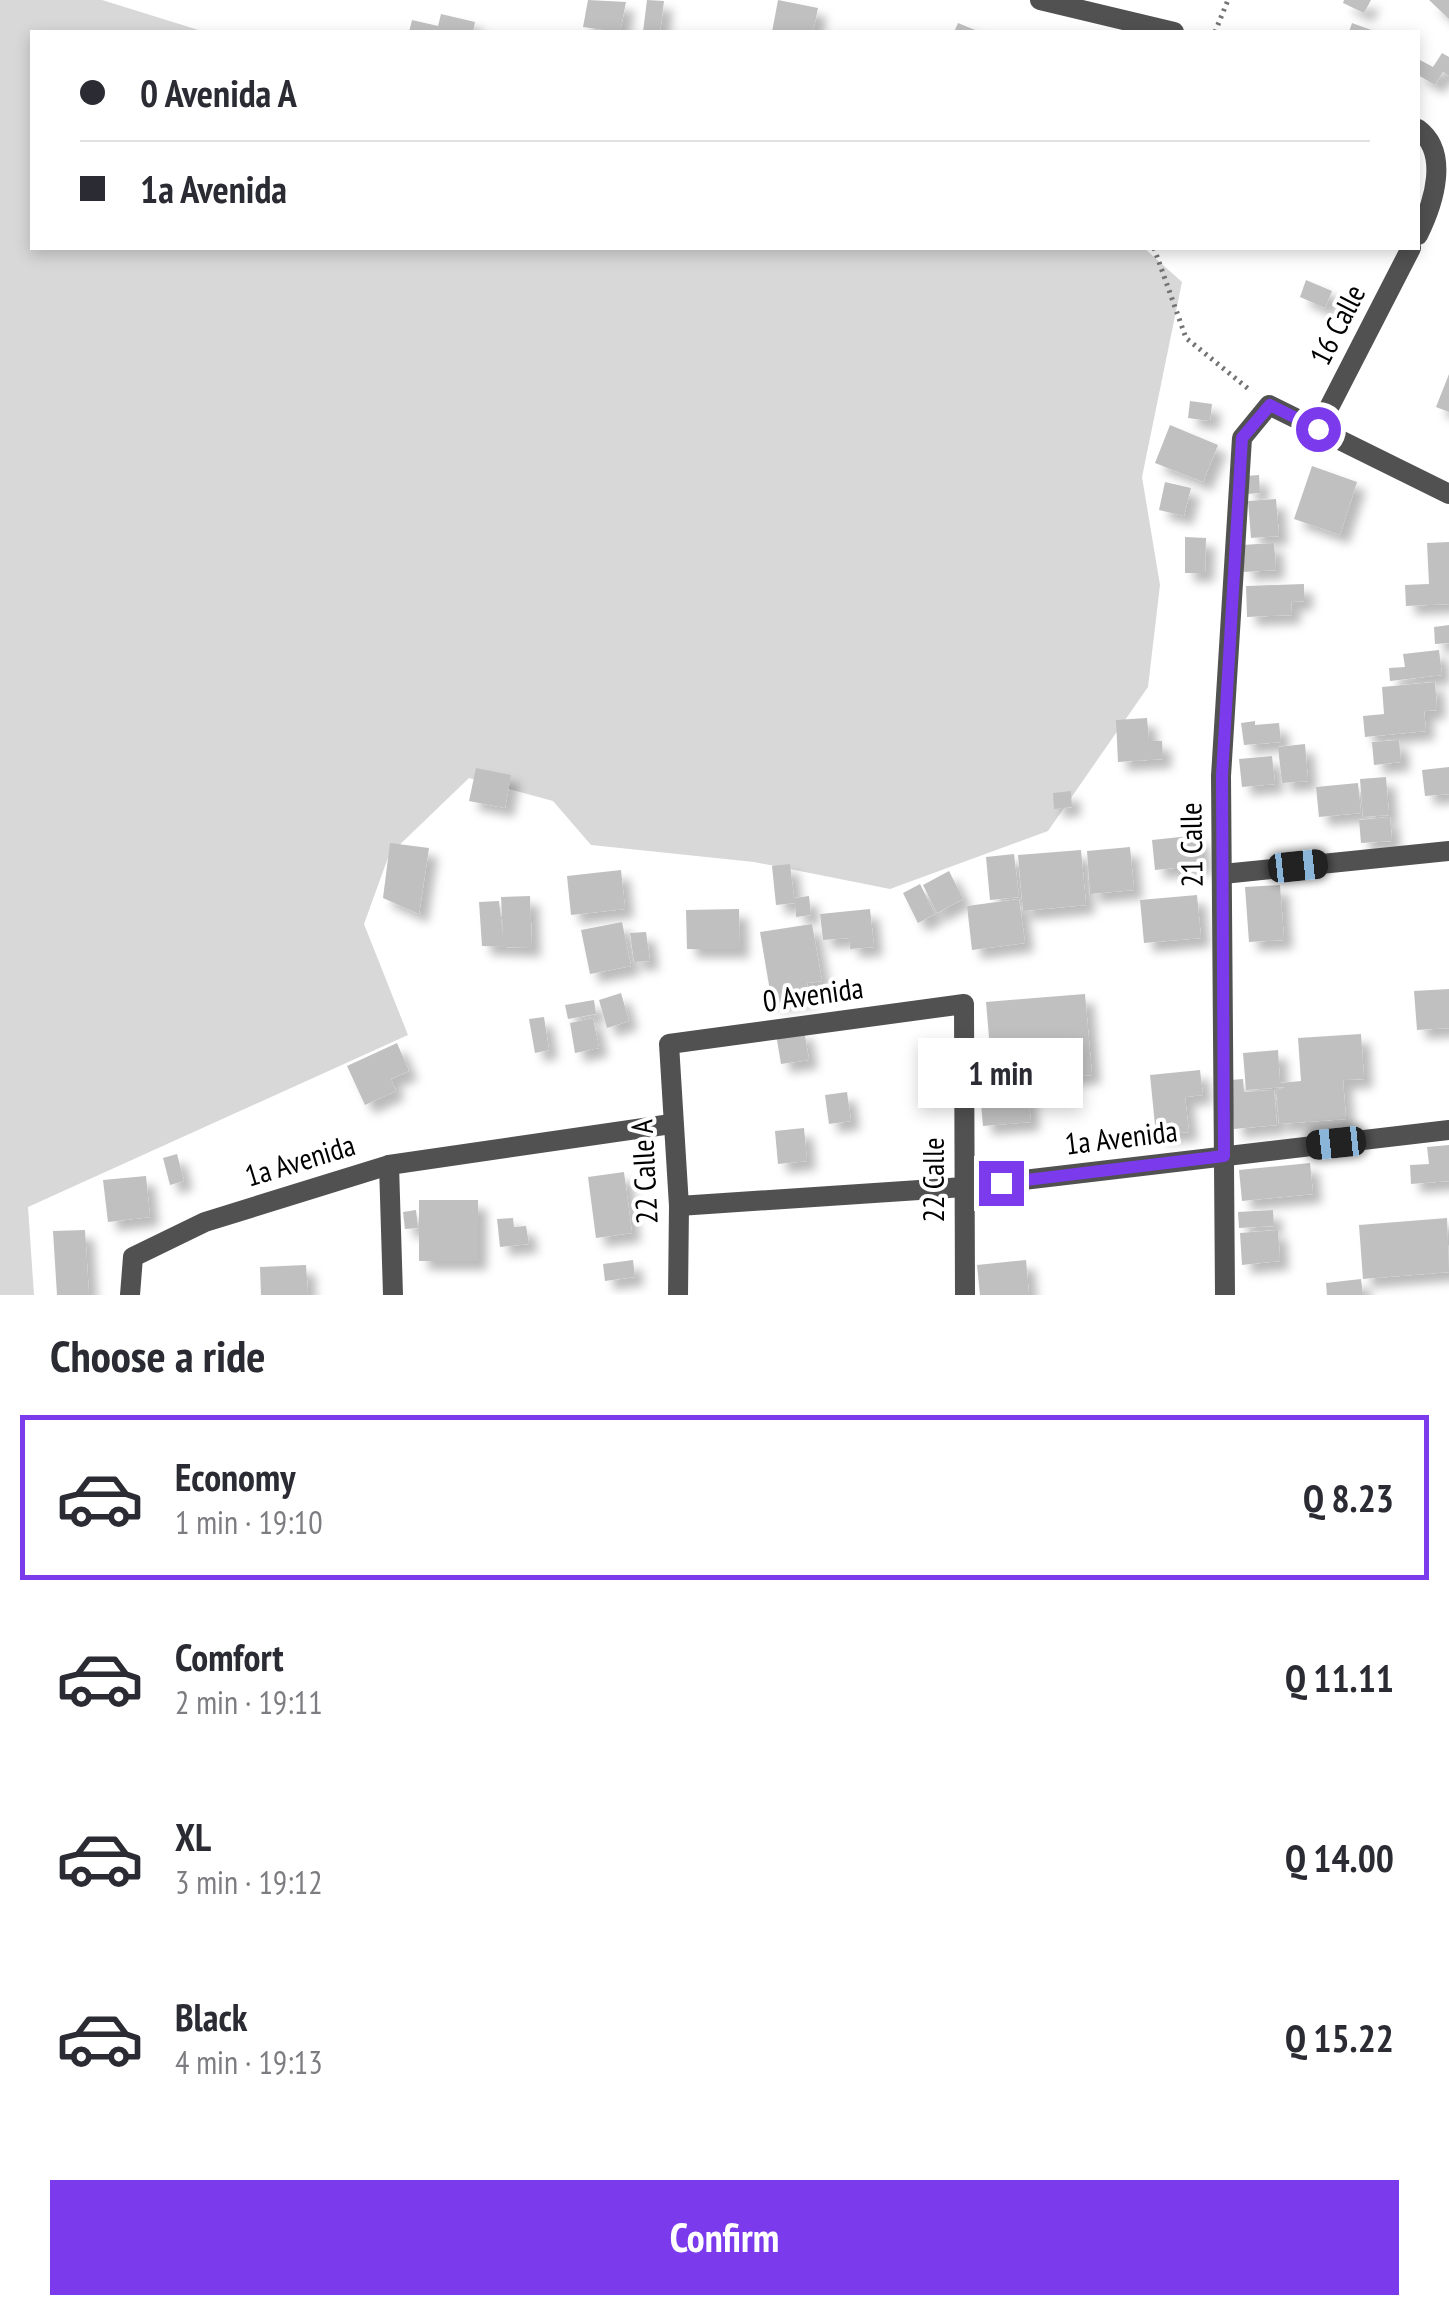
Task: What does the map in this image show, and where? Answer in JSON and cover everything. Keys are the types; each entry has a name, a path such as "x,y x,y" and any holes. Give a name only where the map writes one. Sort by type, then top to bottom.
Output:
{"street":[{"path":"1040,0 1166,30"},
{"path":"1420,129 1445,159 1444,184 1420,231"},
{"name":"16 Calle","path":"1318,429 1410,250"},
{"path":"1270,405 1449,494"},
{"name":"21 Calle","path":"1225,1295 1222,776 1242,438 1270,405"},
{"path":"1223,874 1449,851"},
{"name":"0 Avenida","path":"669,1044 964,1004"},
{"name":"22 Calle","path":"964,1004 965,1295"},
{"name":"22 Calle A","path":"669,1044 679,1206 678,1295"},
{"name":"1a Avenida","path":"130,1295 132,1257 205,1222 388,1165 671,1124"},
{"name":"1a Avenida","path":"679,1206 964,1187 1449,1130"},
{"path":"388,1165 392,1295"}],"path":[{"path":"1216,30 1228,0"},
{"path":"1155,250 1186,338 1270,405"}],"shaded area":[{"path":"0,0 102,0 199,30 30,30 30,250 1146,250 1182,282 1142,477 1160,585 1148,687 1048,831 890,889 754,862 591,845 553,801 469,778 389,855 364,924 408,1035 28,1207 34,1295 0,1295"}],"building":[{"path":"588,0 626,2 620,30 583,27"},
{"path":"647,0 664,1 660,30 643,30"},
{"path":"778,0 818,8 813,30 772,30"},
{"path":"1371,0 1364,13 1343,3"},
{"path":"1429,0 1449,0 1449,19"},
{"path":"441,14 475,22 473,30 410,30 412,20 438,26"},
{"path":"958,23 975,30 955,30"},
{"path":"1352,23 1371,30 1350,30"},
{"path":"1442,53 1449,57 1449,76 1443,72 1435,85 1420,76 1420,60 1433,67"},
{"path":"1306,280 1332,291 1325,308 1300,297"},
{"path":"1449,374 1449,412 1436,407"},
{"path":"1190,401 1212,404 1210,421 1188,418"},
{"path":"1170,425 1218,445 1203,482 1155,463"},
{"path":"1312,466 1357,482 1340,535 1294,519"},
{"path":"1259,475 1260,493 1247,494 1246,476"},
{"path":"1165,482 1191,488 1184,516 1159,510"},
{"path":"1276,499 1279,536 1251,538 1248,501"},
{"path":"1185,537 1206,538 1205,573 1185,573"},
{"path":"1449,542 1449,604 1406,606 1405,585 1429,584 1427,543"},
{"path":"1274,543 1276,570 1244,572 1242,545"},
{"path":"1304,584 1304,601 1291,602 1292,615 1247,617 1246,586"},
{"path":"1449,625 1449,643 1435,644 1434,627"},
{"path":"1439,650 1442,675 1390,681 1389,668 1405,667 1403,654"},
{"path":"1435,682 1437,710 1424,711 1426,731 1365,737 1363,716 1384,714 1382,687"},
{"path":"1147,718 1149,741 1162,741 1163,759 1118,762 1116,720"},
{"path":"1255,721 1255,725 1279,723 1281,742 1244,745 1241,723"},
{"path":"1399,740 1401,762 1374,765 1372,742"},
{"path":"1305,744 1308,781 1282,783 1278,747"},
{"path":"1272,756 1275,784 1242,787 1239,759"},
{"path":"1449,767 1449,794 1425,796 1422,770"},
{"path":"476,768 511,775 505,808 469,801"},
{"path":"1386,777 1389,815 1363,817 1360,779"},
{"path":"1358,783 1361,813 1319,817 1316,787"},
{"path":"1071,791 1072,807 1054,809 1053,793"},
{"path":"1390,817 1392,841 1361,843 1359,820"},
{"path":"1199,835 1203,865 1155,870 1152,840"},
{"path":"390,843 429,848 419,914 383,898"},
{"path":"1130,847 1134,890 1090,894 1087,851"},
{"path":"1081,850 1086,905 1023,911 1018,855"},
{"path":"1014,854 1019,897 990,900 986,857"},
{"path":"790,864 794,898 809,896 811,915 796,917 795,903 776,905 772,866"},
{"path":"621,870 625,909 571,915 567,876"},
{"path":"949,871 963,899 937,913 923,885"},
{"path":"920,884 935,914 918,923 903,893"},
{"path":"1280,885 1284,940 1249,942 1245,887"},
{"path":"1197,895 1201,938 1144,943 1140,900"},
{"path":"530,896 532,948 482,946 479,902 499,901 503,937 501,897"},
{"path":"1019,899 1025,943 972,950 967,906"},
{"path":"739,909 740,949 687,949 686,910"},
{"path":"870,909 874,947 850,949 849,938 823,940 820,914"},
{"path":"622,922 631,966 590,974 581,930"},
{"path":"812,924 822,981 807,983 809,997 772,1003 760,932"},
{"path":"646,932 650,961 634,962 630,933"},
{"path":"1449,989 1449,1028 1417,1030 1414,991"},
{"path":"621,993 629,1021 607,1028 599,1000"},
{"path":"1085,994 1092,1075 1064,1077 1062,1055 991,1061 986,1002"},
{"path":"594,1000 596,1014 568,1019 565,1005"},
{"path":"544,1017 549,1050 535,1053 529,1019"},
{"path":"593,1018 599,1048 575,1053 570,1023"},
{"path":"804,1030 809,1060 781,1064 776,1034"},
{"path":"1361,1034 1364,1079 1343,1080 1346,1119 1279,1124 1276,1090 1285,1087 1246,1090 1243,1053 1278,1050 1280,1083 1301,1081 1298,1038"},
{"path":"397,1043 409,1071 391,1079 396,1091 365,1105 347,1066"},
{"path":"1200,1070 1203,1095 1185,1097 1189,1132 1156,1135 1150,1075"},
{"path":"1243,1079 1244,1092 1274,1090 1277,1125 1234,1129 1230,1080"},
{"path":"1027,1088 1031,1122 983,1126 980,1092"},
{"path":"847,1092 851,1121 829,1124 825,1095"},
{"path":"804,1128 807,1161 778,1164 775,1131"},
{"path":"1449,1145 1449,1181 1411,1184 1410,1165 1429,1164 1427,1147"},
{"path":"177,1154 184,1181 170,1185 163,1158"},
{"path":"1310,1163 1313,1194 1242,1201 1239,1170"},
{"path":"624,1172 632,1233 596,1238 588,1177"},
{"path":"146,1176 150,1217 108,1222 103,1180"},
{"path":"419,1200 478,1200 478,1261 419,1261"},
{"path":"416,1210 418,1228 405,1229 403,1212"},
{"path":"1273,1210 1274,1226 1239,1228 1238,1212"},
{"path":"513,1218 514,1227 526,1226 529,1244 500,1247 497,1219"},
{"path":"1447,1218 1449,1272 1363,1279 1359,1225"},
{"path":"85,1230 89,1295 57,1295 53,1231"},
{"path":"1278,1230 1280,1261 1242,1265 1240,1233"},
{"path":"633,1260 635,1277 605,1281 603,1264"},
{"path":"1026,1260 1029,1295 980,1295 977,1265"},
{"path":"306,1265 308,1295 261,1295 260,1267"},
{"path":"1361,1279 1363,1295 1327,1295 1326,1283"}],"route":[{"path":"1001,1183 1224,1156 1222,776 1242,438 1270,405 1318,429"}]}
